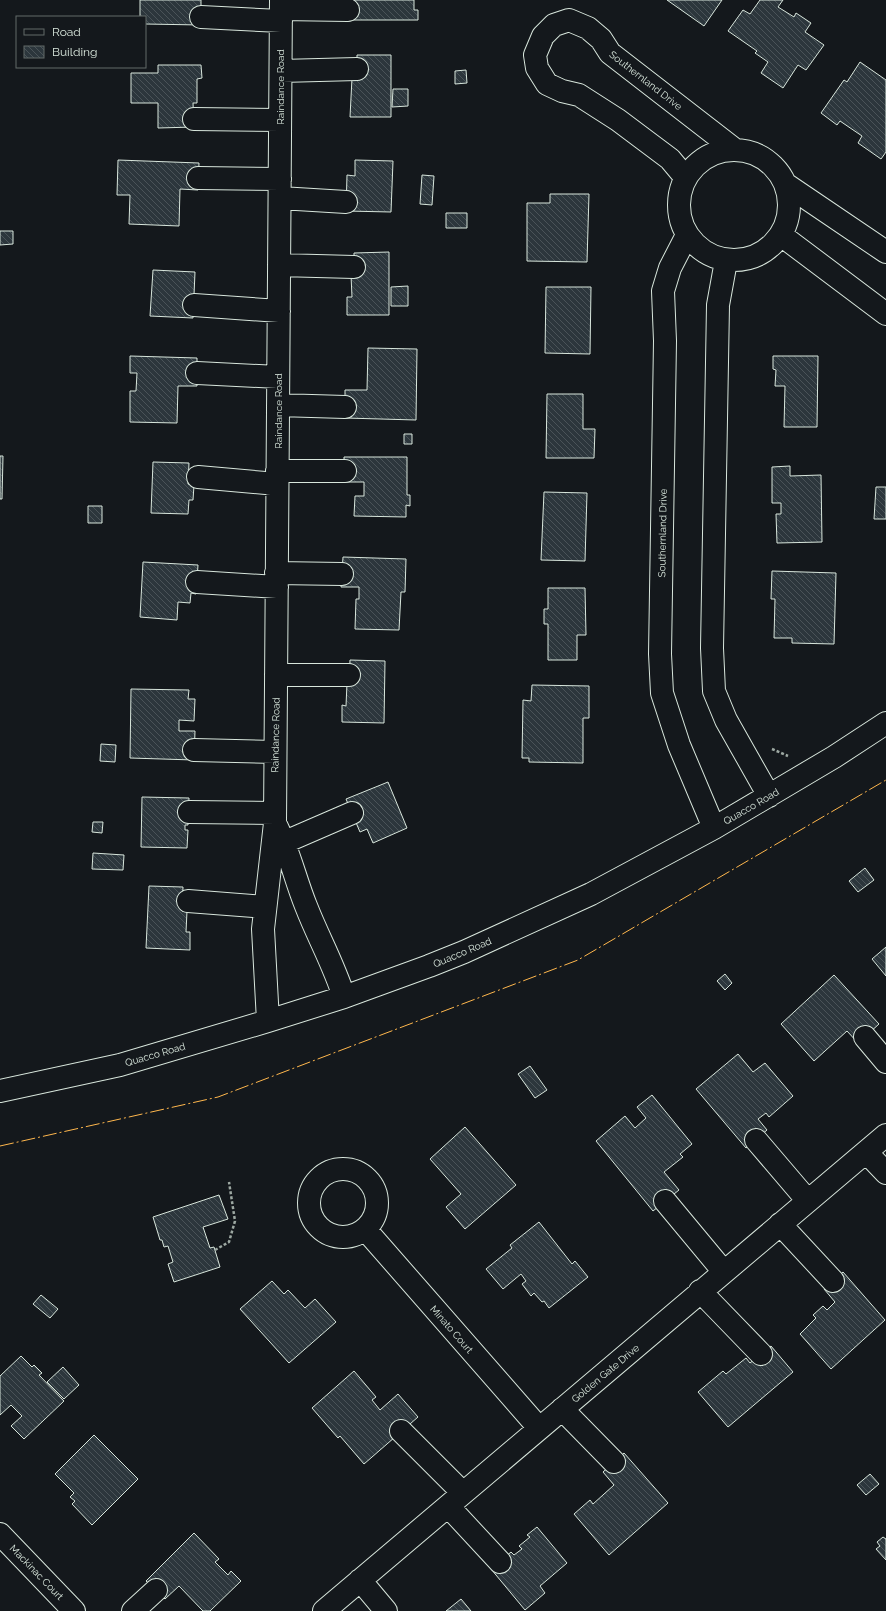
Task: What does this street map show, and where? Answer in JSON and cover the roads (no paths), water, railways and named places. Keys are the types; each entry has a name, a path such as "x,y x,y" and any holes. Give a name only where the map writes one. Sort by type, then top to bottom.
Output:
{"street":[{"path":"201,17 281,10 348,10"},
{"name":"Raindance Road","path":"268,1021 263,929 275,818 281,10"},
{"name":"Southernland Drive","path":"685,177 670,159 618,120 579,95 562,91 547,84 537,68 535,55 543,36 554,25 569,20 588,28 601,39 610,53 734,149"},
{"path":"281,72 357,69"},
{"path":"194,119 280,120"},
{"name":"Southernland Drive","path":"734,149 753,152 781,174 787,185 791,204 788,224 776,244 747,260 726,261 708,255 693,243 687,235 682,226 679,194 685,177 698,162 710,154 734,149"},
{"path":"198,178 280,189 346,202"},
{"name":"Southernland Drive","path":"787,185 886,252"},
{"name":"Southernland Drive","path":"687,235 670,268 663,291 665,341 660,654 662,693 679,745 714,828"},
{"path":"781,235 886,314"},
{"path":"726,261 718,305 712,648 714,691 726,720 769,796"},
{"path":"279,266 354,267"},
{"path":"194,306 279,311"},
{"path":"197,373 278,377"},
{"path":"278,405 345,407"},
{"path":"198,477 277,477 345,471"},
{"path":"197,582 276,580 342,574"},
{"path":"276,675 349,675"},
{"name":"Quacco Road","path":"0,1091 120,1065 268,1021 344,997 464,952 591,894 714,828 834,757 886,723"},
{"path":"194,750 275,752"},
{"path":"189,812 275,818"},
{"path":"285,842 352,813"},
{"name":"Raindance Road","path":"275,818 285,842 306,906 338,977 344,997"},
{"path":"188,901 265,907"},
{"path":"865,1036 886,1062"},
{"name":"Golden Gate Drive","path":"324,1611 886,1135"},
{"path":"756,1140 808,1201"},
{"path":"866,1152 886,1173"},
{"path":"665,1201 724,1272"},
{"path":"780,1224 833,1281"},
{"name":"Minato Court","path":"365,1229 539,1428"},
{"path":"700,1292 761,1354"},
{"path":"562,1409 614,1462"},
{"path":"401,1431 456,1499 500,1562"},
{"name":"Mackinac Court","path":"0,1534 74,1611"},
{"path":"360,1580 386,1611"},
{"path":"133,1611 156,1590"}]}
